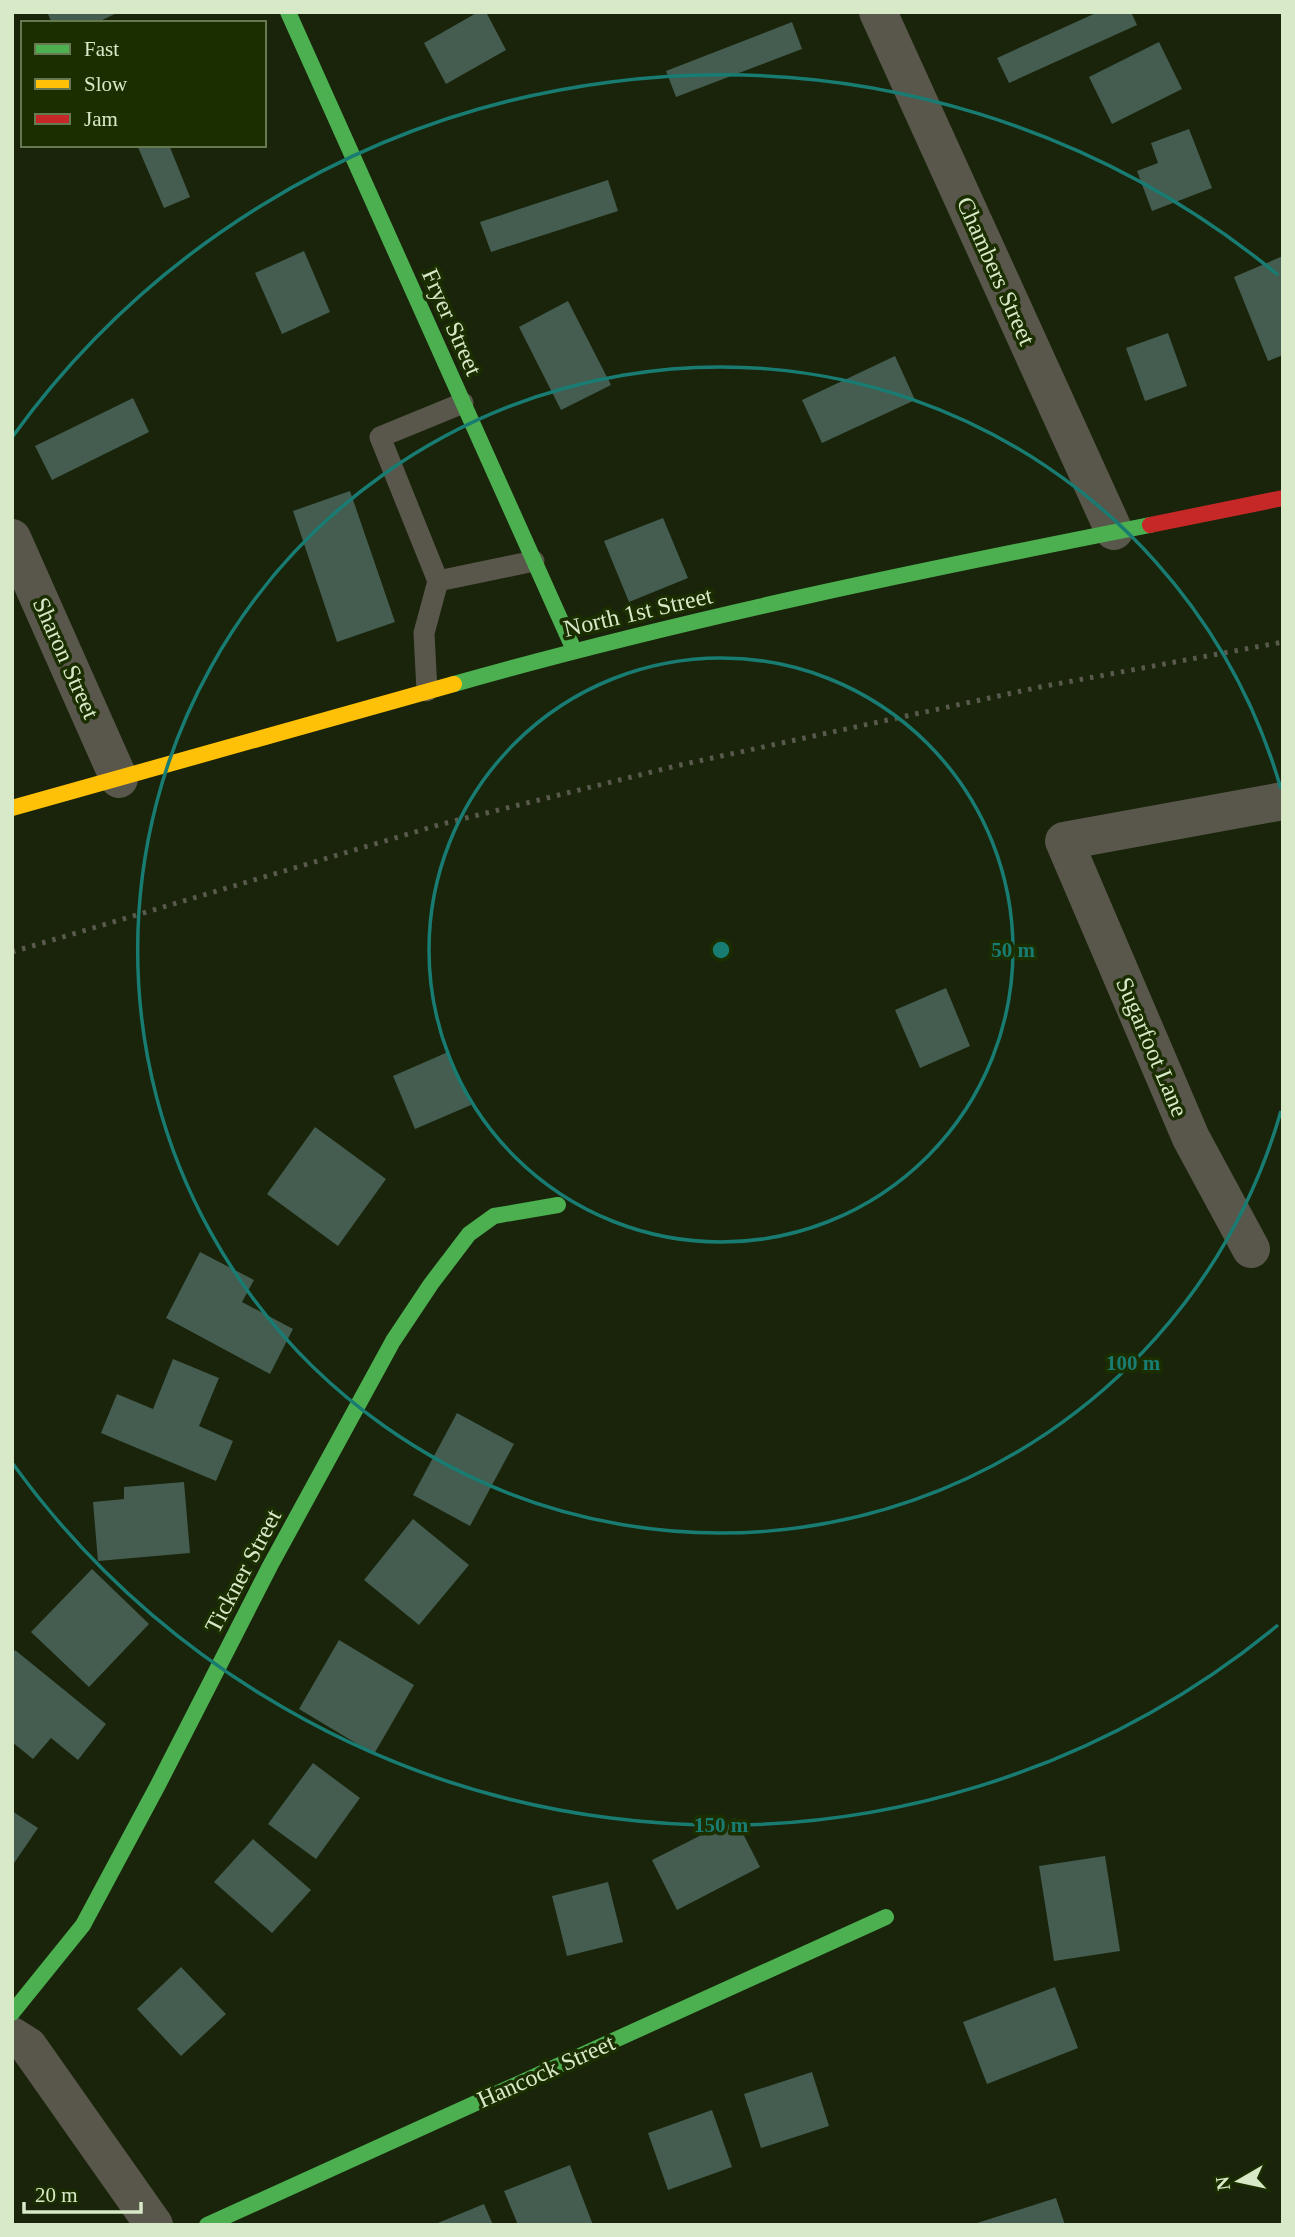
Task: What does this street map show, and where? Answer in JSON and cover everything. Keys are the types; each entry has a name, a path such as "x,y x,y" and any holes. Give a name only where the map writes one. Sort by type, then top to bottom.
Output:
{"street":[{"name":"Fryer Street","path":"288,12 574,650"},
{"name":"Chambers Street","path":"878,12 1114,531"},
{"name":"North 1st Street","path":"12,808 574,650 914,572 1283,498"},
{"name":"Sharon Street","path":"12,537 119,779"},
{"name":"Sugarfoot Lane","path":"1251,1249 1191,1138 1064,841 1283,802"},
{"name":"Tickner Street","path":"12,2013 83,1925 159,1785 270,1566 393,1340 431,1283 469,1234 494,1216 558,1205"},
{"name":"Hancock Street","path":"206,2225 886,1917"},
{"path":"12,2036 28,2046 154,2225"}],"lane":[{"path":"427,691 424,633 439,581 380,437 463,403"},
{"path":"439,581 534,561"}],"building":[{"path":"47,12 119,12 100,21 51,21"},
{"path":"478,12 486,12 506,50 446,84 424,43"},
{"path":"1098,12 1131,12 1137,25 1009,83 997,58"},
{"path":"792,22 802,49 676,97 666,71"},
{"path":"1159,42 1182,89 1112,124 1089,77"},
{"path":"1189,129 1212,188 1152,211 1137,171 1158,163 1151,143"},
{"path":"138,147 170,147 190,197 164,208"},
{"path":"608,180 618,211 491,252 480,222"},
{"path":"304,251 330,312 282,334 255,273"},
{"path":"1283,256 1283,355 1268,361 1234,277"},
{"path":"568,301 611,385 561,410 519,327"},
{"path":"1168,333 1187,386 1145,401 1126,348"},
{"path":"895,356 915,400 822,443 802,400"},
{"path":"133,398 149,432 52,480 35,446"},
{"path":"350,491 395,622 337,642 293,511"},
{"path":"663,518 688,578 629,602 604,541"},
{"path":"946,988 970,1046 920,1068 895,1010"},
{"path":"448,1052 471,1105 415,1129 393,1076"},
{"path":"315,1127 386,1179 338,1246 267,1194"},
{"path":"200,1252 254,1280 242,1302 293,1329 270,1374 166,1318"},
{"path":"173,1359 219,1378 199,1426 233,1441 216,1481 101,1433 117,1394 153,1409"},
{"path":"457,1413 514,1444 470,1526 413,1495"},
{"path":"184,1482 190,1553 98,1561 93,1502 124,1499 124,1487"},
{"path":"413,1519 469,1565 419,1625 364,1580"},
{"path":"92,1569 149,1624 89,1687 31,1632"},
{"path":"339,1640 414,1685 374,1754 299,1709"},
{"path":"15,1650 106,1724 78,1760 51,1738 33,1759 12,1742 12,1654"},
{"path":"313,1763 360,1798 316,1859 268,1824"},
{"path":"12,1811 38,1828 12,1866"},
{"path":"735,1818 760,1867 677,1910 652,1860"},
{"path":"253,1839 311,1890 272,1933 214,1882"},
{"path":"1105,1856 1120,1951 1054,1961 1039,1866"},
{"path":"608,1882 623,1942 567,1956 552,1896"},
{"path":"181,1967 226,2014 181,2056 137,2009"},
{"path":"1055,1987 1078,2048 987,2084 963,2022"},
{"path":"812,2072 829,2126 761,2148 744,2094"},
{"path":"712,2110 732,2167 668,2190 648,2133"},
{"path":"570,2165 593,2225 518,2225 504,2191"},
{"path":"1056,2198 1065,2225 974,2225 974,2224"},
{"path":"484,2204 493,2225 433,2225"}],"railway":[{"path":"12,952 442,824 680,765 1040,687 1283,642"}],"traffic: fast":[{"path":"288,12 574,650"},
{"path":"454,684 713,617 888,578 1150,525"},
{"path":"12,2013 83,1925 270,1566 393,1341 431,1284 469,1234 494,1216 558,1205"},
{"path":"207,2225 886,1917"}],"traffic: slow":[{"path":"12,808 454,684"}],"traffic: jam":[{"path":"1150,525 1283,498"}]}
